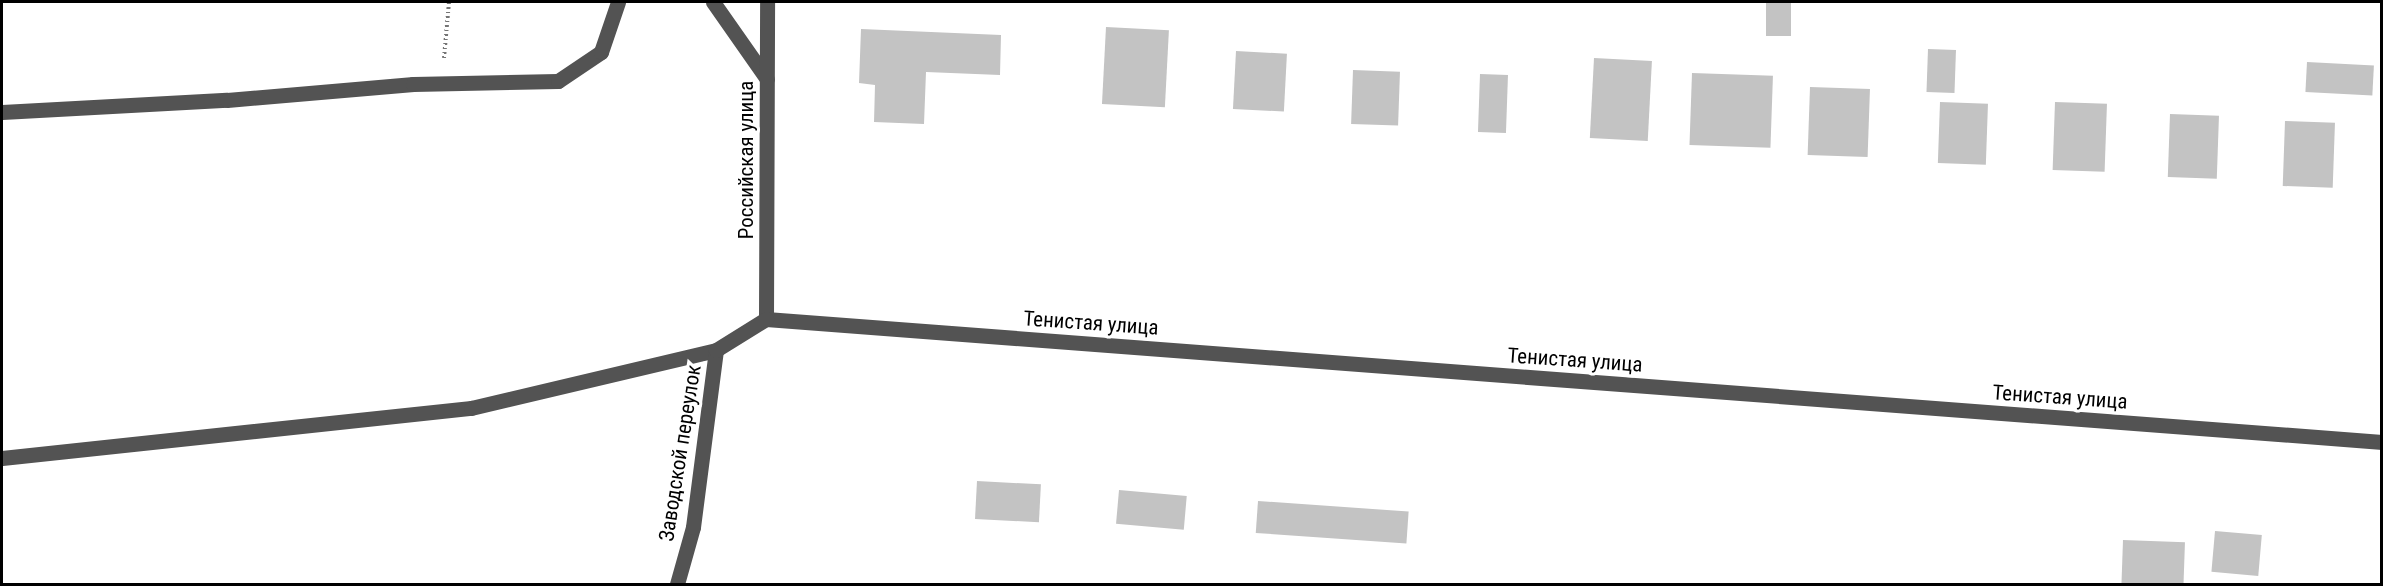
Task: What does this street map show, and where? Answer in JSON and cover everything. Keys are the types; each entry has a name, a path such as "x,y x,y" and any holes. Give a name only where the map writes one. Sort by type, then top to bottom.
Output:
{"street":[{"path":"2,112 442,83 558,81 601,52 618,2"},
{"path":"713,2 767,79"},
{"name":"Российская улица","path":"766,319 767,2"},
{"name":"Заводской переулок","path":"677,585 693,527 716,350 766,319"},
{"name":"Тенистая улица","path":"766,319 2382,442"},
{"path":"2,458 471,408 716,350"}],"path":[{"path":"442,83 449,2"}],"building":[{"path":"1766,2 1791,2 1791,36 1766,36"},
{"path":"1106,27 1169,30 1165,107 1102,104"},
{"path":"861,29 1001,35 1000,75 926,72 924,124 874,122 875,85 859,83"},
{"path":"1928,49 1956,50 1954,93 1926,92"},
{"path":"1236,51 1287,54 1284,112 1233,109"},
{"path":"1594,58 1652,61 1648,141 1590,138"},
{"path":"2307,62 2374,66 2372,95 2305,92"},
{"path":"1353,70 1400,72 1398,126 1351,124"},
{"path":"1692,73 1773,76 1770,148 1689,145"},
{"path":"1480,74 1508,75 1506,133 1478,132"},
{"path":"1810,87 1870,89 1868,157 1808,155"},
{"path":"1940,102 1988,104 1986,165 1938,163"},
{"path":"2055,102 2107,104 2105,172 2053,170"},
{"path":"2170,114 2219,116 2217,179 2168,177"},
{"path":"2285,121 2335,123 2333,188 2283,186"},
{"path":"977,481 1041,484 1039,522 975,519"},
{"path":"1119,490 1187,496 1184,530 1116,524"},
{"path":"1258,501 1409,512 1406,543 1256,533"},
{"path":"2215,531 2262,535 2258,576 2211,572"},
{"path":"2123,540 2185,542 2184,584 2121,584"}]}
